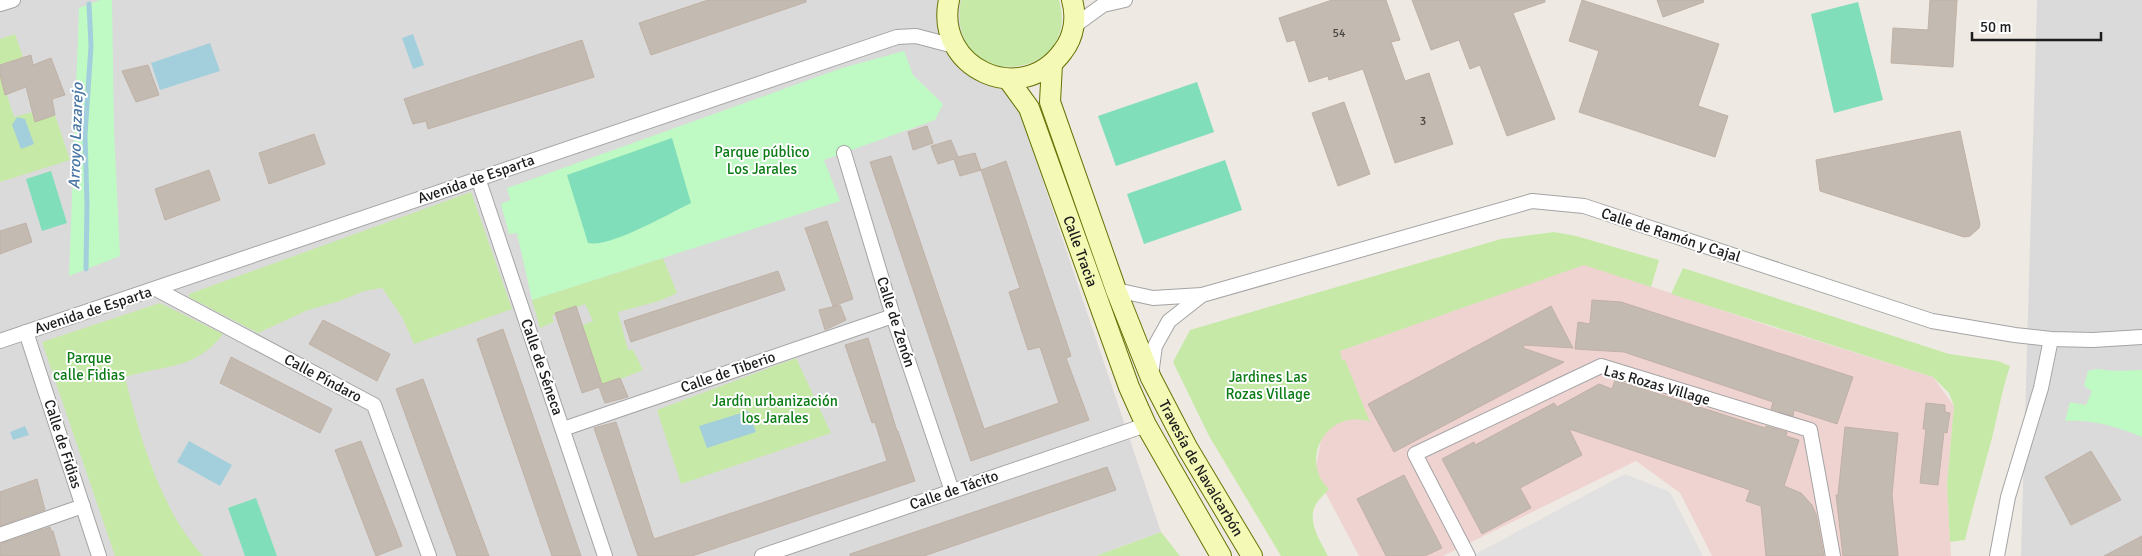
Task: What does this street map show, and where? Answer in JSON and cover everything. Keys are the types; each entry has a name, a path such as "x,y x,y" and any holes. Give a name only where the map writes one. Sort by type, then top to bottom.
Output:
{"street":[{"path":"0,4 13,0"},
{"path":"949,0 947,10 948,28 954,46 964,59 977,69 992,76 1008,79 1031,76 1052,64 1066,47 1074,26 1072,0"},
{"path":"1074,26 1103,5 1125,0"},
{"name":"Avenida de Esparta","path":"0,341 897,37 916,36 954,46"},
{"name":"Calle Tracia","path":"1052,64 1050,102 1116,290 1150,378"},
{"name":"Calle Tracia","path":"1008,79 1029,108 1129,386 1146,425"},
{"name":"Calle de Zenón","path":"844,153 893,316 952,491"},
{"name":"Calle de Séneca","path":"478,178 605,556"},
{"name":"Calle de Ramón y Cajal","path":"1116,290 1153,298 1202,295 1532,201 1584,206 1932,321 2051,339 2093,340 2142,337"},
{"name":"Calle Píndaro","path":"156,288 374,405 429,556"},
{"name":"Calle de Ramón y Cajal","path":"1150,378 1154,346 1169,321 1202,295"},
{"name":"Calle de Tiberio","path":"563,429 893,316"},
{"name":"Calle de Fidias","path":"26,332 100,556"},
{"path":"1997,556 2008,497 2041,388 2051,339"},
{"name":"Las Rozas Village","path":"1468,556 1415,454 1601,366 1810,430 1832,556"},
{"name":"Travesía de Navalcarbón","path":"1150,378 1188,449 1252,556"},
{"name":"Calle de Tácito","path":"762,556 1146,425"},
{"name":"Travesía de Navalcarbón","path":"1146,425 1221,556"},
{"path":"0,535 83,506"}],"shaded area":[{"path":"0,0 982,0 1161,532 1096,556 0,556"},
{"path":"2037,0 2142,0 2142,556 2021,556"},
{"path":"1584,264 1772,327 1933,377 1954,406 1947,485 1951,556 1712,556 1680,493 1636,461 1443,556 1359,556 1315,473 1337,352"},
{"path":"1625,474 1670,492 1703,556 1472,556"}],"green space":[{"path":"100,0 112,0 114,129 120,256 69,276 79,8"},
{"path":"961,0 1059,0 1061,28 1051,48 1034,62 1013,67 991,64 973,52 961,31"},
{"path":"1858,2 1883,100 1834,113 1811,14"},
{"path":"15,34 23,57 0,65 0,39"},
{"name":"Parque público Los Jarales","path":"904,51 913,75 943,104 935,120 824,160 840,201 532,300 517,233 509,234 501,204 510,200 507,188 842,68"},
{"path":"0,74 14,117 32,112 35,122 55,115 70,160 0,182"},
{"path":"1197,82 1214,132 1116,166 1098,116"},
{"path":"672,138 691,203 624,235 598,243 588,243 567,175"},
{"path":"1225,160 1242,210 1144,244 1127,194"},
{"path":"51,171 67,223 42,231 26,179"},
{"path":"471,192 512,309 414,344 402,317 382,288 364,291 340,301 308,310 258,333 189,297 189,294"},
{"name":"Jardines Las Rozas Village","path":"1554,232 1576,236 1659,260 1651,287 1584,265 1340,351 1342,360 1345,360 1370,422 1355,419 1342,422 1331,428 1322,438 1317,450 1316,463 1320,477 1329,489 1314,508 1313,522 1317,536 1328,556 1281,556 1209,436 1173,362 1190,330 1501,239"},
{"path":"663,258 677,293 659,301 618,312 628,350 633,350 643,370 601,387 580,326 593,321 585,304 552,316 554,322 540,328 532,300"},
{"path":"1683,268 1949,354 1998,361 2010,366 1965,540 1950,542 1947,485 1954,406 1949,393 1933,377 1671,294"},
{"name":"Parque calle Fidias","path":"160,303 223,334 213,346 190,360 125,377 137,423 164,495 188,538 203,556 115,556 42,342"},
{"name":"Jardín urbanización los Jarales","path":"796,358 831,433 681,484 657,410"},
{"path":"2097,369 2115,371 2142,370 2142,437 2105,424 2065,421 2070,402 2086,405 2092,391 2084,386 2088,371"},
{"path":"256,498 277,556 245,556 228,508"},
{"path":"1161,532 1180,556 1096,556"}],"water":[{"path":"413,34 424,65 413,69 402,38"},
{"path":"210,43 220,71 160,90 151,63"},
{"path":"17,117 25,119 34,144 21,149 12,125"},
{"path":"748,411 756,432 707,448 699,426"},
{"path":"25,426 29,435 13,440 10,432"},
{"path":"189,441 232,465 220,486 177,462"}],"building":[{"path":"708,0 806,0 806,2 651,55 639,23"},
{"path":"1332,0 1386,0 1400,40 1391,42 1405,81 1429,73 1453,144 1395,163 1363,69 1329,80 1328,76 1309,82 1295,40 1287,42 1279,18"},
{"path":"1412,0 1545,0 1545,2 1513,13 1555,119 1507,136 1480,65 1470,69 1459,40 1431,50"},
{"path":"1582,0 1719,44 1698,106 1728,116 1715,157 1579,112 1599,51 1569,41"},
{"path":"1657,0 1703,0 1704,2 1663,17"},
{"path":"1930,0 1957,0 1953,67 1891,63 1893,28 1928,30"},
{"path":"582,40 594,77 428,129 426,121 413,124 404,99"},
{"path":"31,55 33,65 51,58 65,95 52,99 55,115 35,122 26,87 5,95 0,75 0,65"},
{"path":"148,65 159,95 136,102 122,71"},
{"path":"1344,102 1370,174 1338,186 1312,113"},
{"path":"927,126 933,143 913,150 908,132"},
{"path":"1960,131 1980,224 1979,228 1970,236 1964,237 1820,191 1816,160"},
{"path":"314,134 325,164 269,184 259,153"},
{"path":"951,140 958,157 975,153 981,170 960,176 954,159 938,164 931,146"},
{"path":"891,156 984,429 1059,403 1040,347 1028,350 1009,292 1020,288 981,170 1006,161 1071,356 1066,358 1089,420 971,461 870,162"},
{"path":"209,170 220,200 165,220 155,189"},
{"path":"827,221 853,299 833,306 805,228"},
{"path":"26,223 32,242 0,254 0,231"},
{"path":"778,271 785,290 631,342 624,321"},
{"path":"1592,300 1621,302 1853,377 1837,424 1794,410 1793,416 1771,409 1773,402 1624,352 1575,349 1578,322 1590,324"},
{"path":"840,305 846,320 825,330 819,310"},
{"path":"576,306 602,384 620,378 628,397 605,403 599,387 582,393 555,313"},
{"path":"1551,306 1573,348 1524,345 1523,348 1564,362 1394,452 1368,404"},
{"path":"323,320 390,354 377,381 309,344"},
{"path":"503,329 581,556 552,556 477,339"},
{"path":"868,338 915,481 692,556 638,556 594,428 616,422 654,539 887,461 875,422 872,423 845,345"},
{"path":"231,357 332,409 320,433 220,383"},
{"path":"423,379 489,556 457,556 396,389"},
{"path":"1615,380 1765,428 1766,426 1787,432 1786,436 1799,440 1784,486 1801,493 1812,505 1816,514 1824,556 1766,556 1761,506 1746,501 1750,490 1569,429 1582,455 1520,488 1531,508 1482,534 1442,459 1474,442 1475,445 1554,403 1557,407 1599,384 1612,389"},
{"path":"1926,403 1945,405 1945,412 1950,413 1947,433 1944,432 1938,485 1920,483 1926,429 1923,429"},
{"path":"1845,427 1898,433 1892,494 1898,556 1843,556 1836,495 1838,495"},
{"path":"361,441 402,546 376,556 335,450"},
{"path":"2091,451 2121,500 2071,525 2045,477"},
{"path":"1107,467 1116,490 924,556 850,556 850,554"},
{"path":"1404,475 1442,548 1425,556 1386,556 1357,499"},
{"path":"37,479 45,510 0,526 0,492"},
{"path":"50,527 51,531 53,531 60,556 0,556 0,544"},
{"path":"2142,536 2142,556 2104,556"}],"waterway":[{"name":"Arroyo Lazarejo","path":"86,269 85,135 91,46 89,4"}]}
